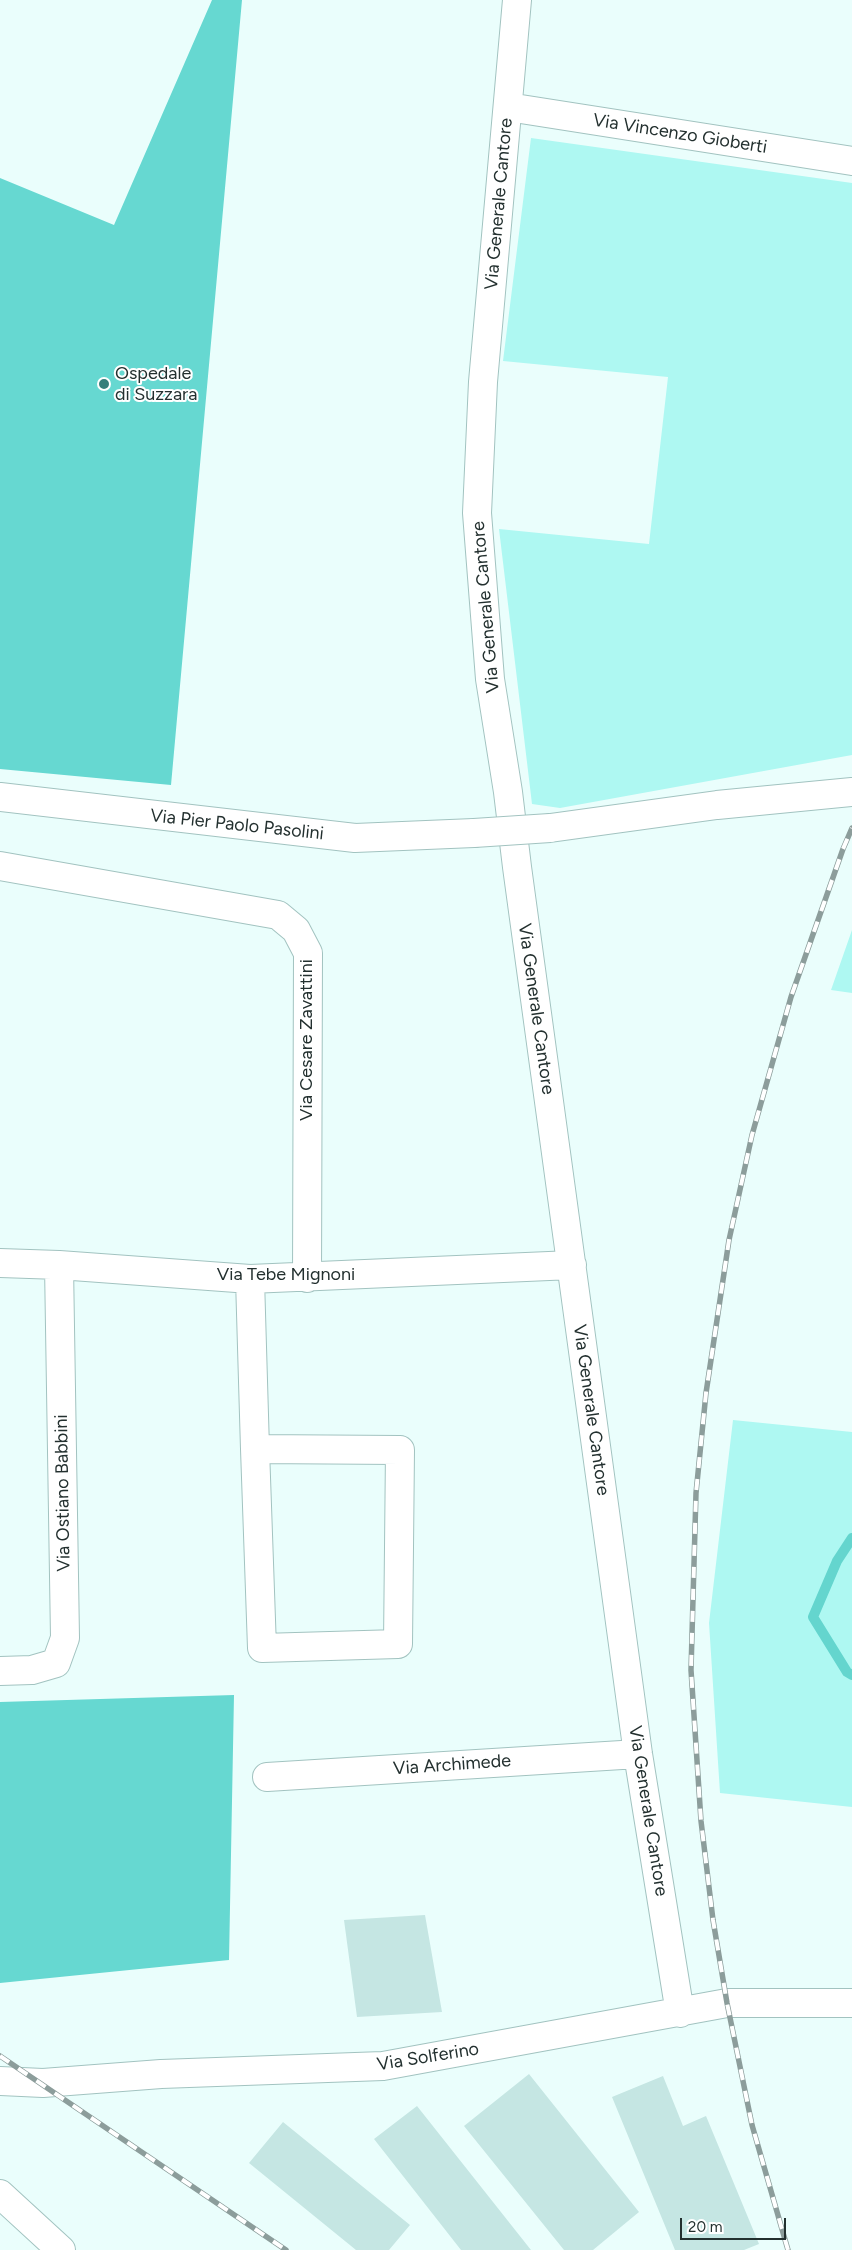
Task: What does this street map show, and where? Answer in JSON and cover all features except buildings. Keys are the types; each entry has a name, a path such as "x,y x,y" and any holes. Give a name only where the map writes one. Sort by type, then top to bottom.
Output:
{"street":[{"name":"Via Generale Cantore","path":"517,0 483,382 477,513 490,678 508,792 638,1754 680,2013"},
{"name":"Via Vincenzo Gioberti","path":"508,107 852,161"},
{"name":"Via Pier Paolo Pasolini","path":"0,798 355,838 550,828 717,805 852,792"},
{"name":"Via Cesare Zavattini","path":"0,866 278,915 296,930 308,953 307,1278"},
{"name":"Via Tebe Mignoni","path":"0,1263 59,1265 250,1279 572,1265"},
{"name":"Via Ostiano Babbini","path":"0,1671 32,1670 56,1663 65,1638 59,1265"},
{"path":"250,1279 255,1449 262,1648 398,1644 400,1450 255,1449"},
{"name":"Via Archimede","path":"267,1777 638,1754"},
{"name":"Via Solferino","path":"0,2081 43,2083 161,2074 383,2066 727,2003 852,2003"},
{"path":"0,2194 61,2250"}],"shaded area":[{"name":"Ospedale di Suzzara","path":"212,0 242,0 171,785 0,769 0,178 114,225"},
{"path":"531,138 852,183 852,755 560,808 532,804 499,529 649,544 668,377 503,361"},
{"path":"852,930 852,993 831,990"},
{"path":"733,1420 852,1432 852,1807 720,1793 709,1623"},
{"path":"234,1695 229,1960 0,1983 0,1702"}],"waterway":[{"path":"852,1538 837,1561 813,1617 847,1672 852,1675"}],"railway":[{"path":"788,2250 752,2125 727,2003 713,1920 701,1821 691,1670 696,1493 706,1393 729,1240 752,1135 791,997 852,828"},
{"path":"0,2056 286,2250"}],"place":[{"name":"Ospedale di Suzzara","path":"104,384"}]}
